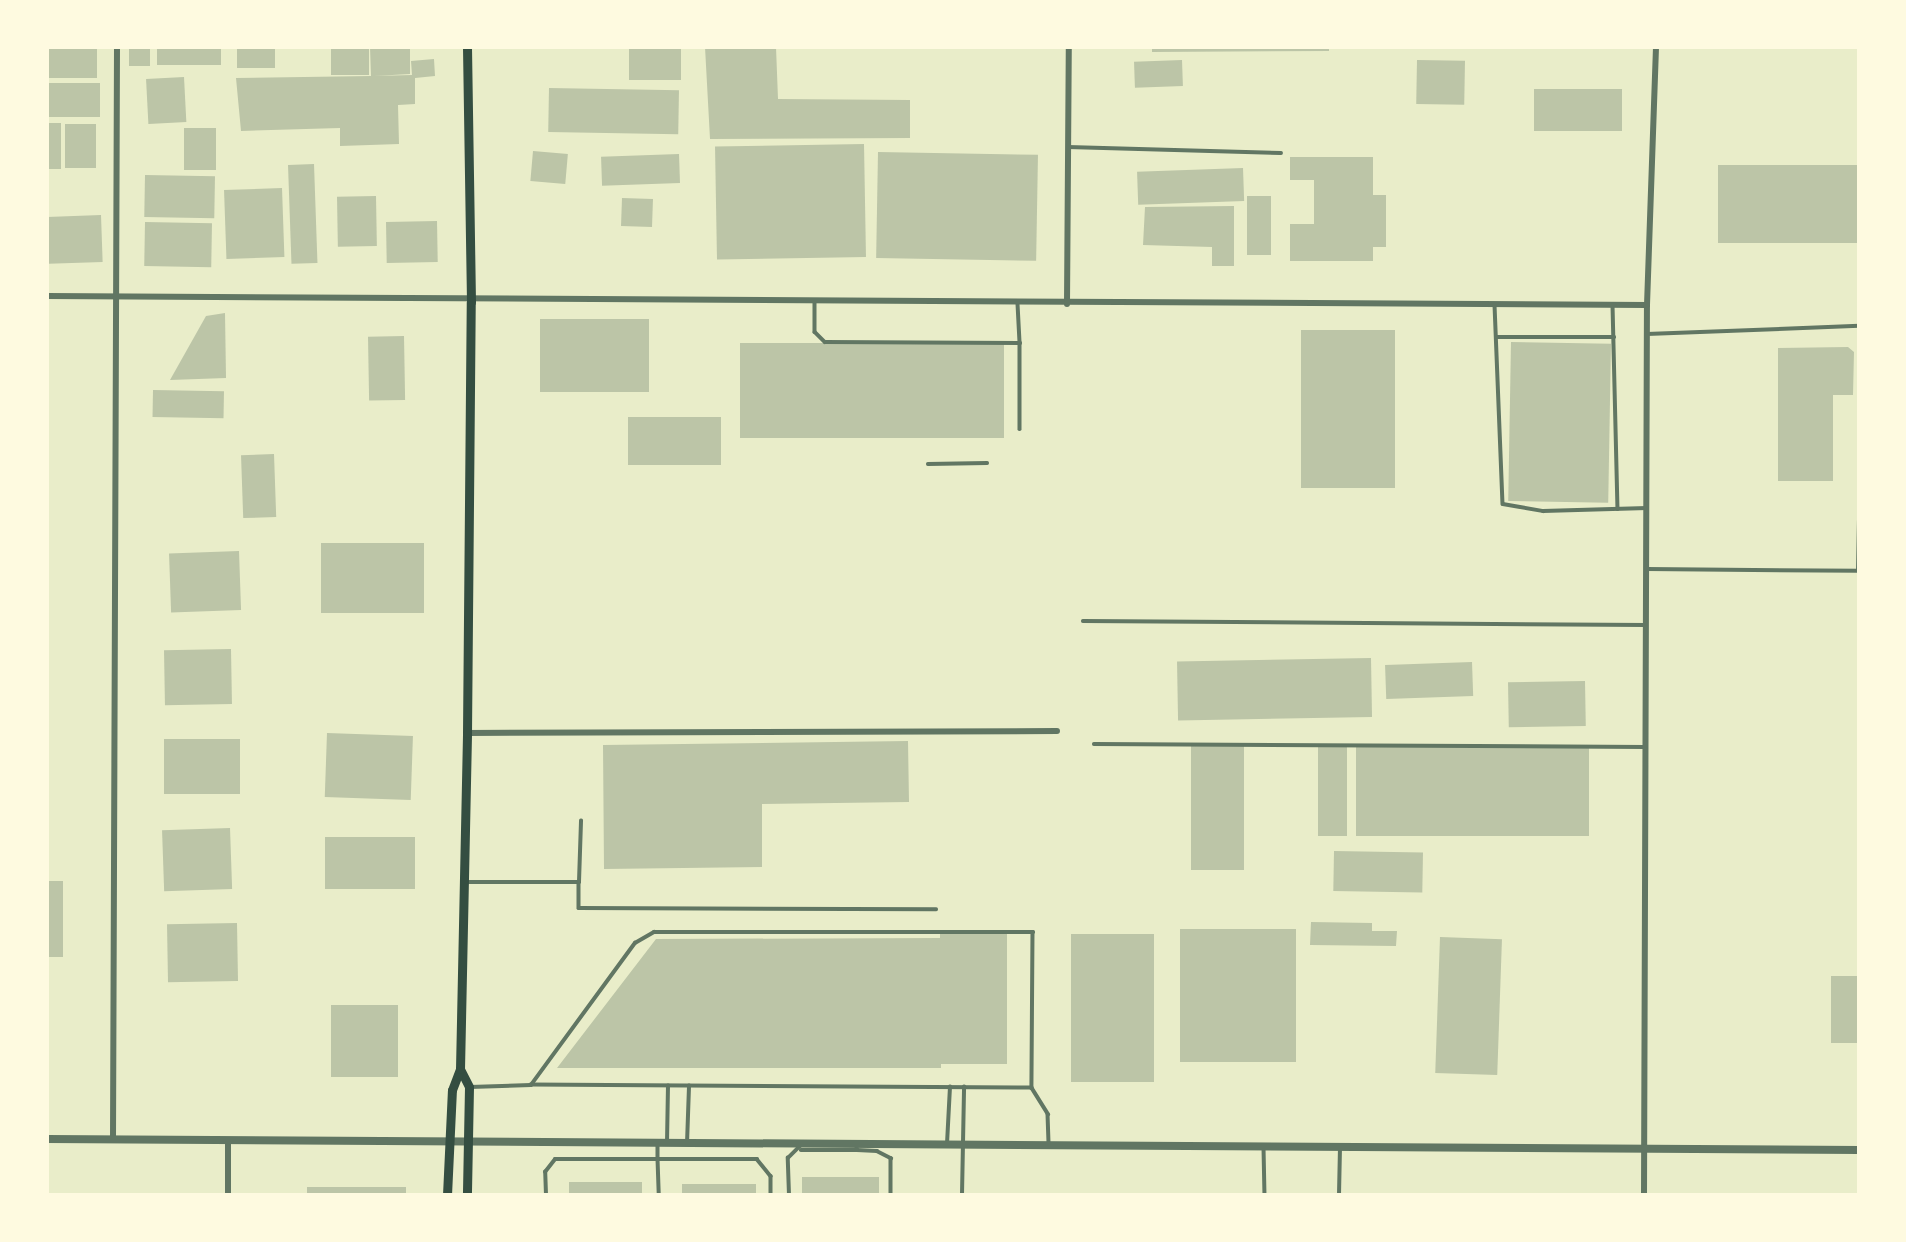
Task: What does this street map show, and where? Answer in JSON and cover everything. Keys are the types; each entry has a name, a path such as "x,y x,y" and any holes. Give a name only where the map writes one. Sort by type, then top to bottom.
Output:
{"main road":[{"path":"447,1195 452,1090 460,1069 467,733 471,302 467,47"},
{"path":"460,1069 469,1087 467,1195"}],"street":[{"path":"113,1139 117,47"},
{"path":"1067,304 1069,47"},
{"path":"1644,1195 1647,305 1656,47"},
{"path":"47,296 471,302 1647,305"},
{"path":"467,733 1057,731"},
{"path":"47,1139 801,1148 961,1146 1859,1150"},
{"path":"228,1141 228,1195"}],"lane":[{"path":"1068,147 1281,153"},
{"path":"815,303 815,332 825,342 1020,343"},
{"path":"1018,304 1020,429"},
{"path":"1495,305 1503,504 1543,510 1647,508"},
{"path":"1613,305 1618,509"},
{"path":"1647,334 1859,326"},
{"path":"1496,337 1614,337"},
{"path":"928,464 986,463"},
{"path":"1646,569 1858,571 1859,521"},
{"path":"1083,621 1646,625"},
{"path":"1094,744 1645,747"},
{"path":"581,821 579,908 936,909"},
{"path":"462,882 579,882"},
{"path":"531,1085 635,943 654,932 1033,932 1032,1088 1048,1114 1049,1147"},
{"path":"469,1087 531,1085 1032,1088"},
{"path":"659,1195 658,1159 668,1086"},
{"path":"687,1145 689,1086"},
{"path":"947,1146 950,1087"},
{"path":"962,1195 964,1087"},
{"path":"1264,1147 1265,1195"},
{"path":"789,1195 788,1158 801,1148"},
{"path":"857,1148 877,1150 891,1158 891,1195"},
{"path":"1339,1195 1340,1148"},
{"path":"546,1195 545,1171 555,1159 757,1159 771,1176 771,1195"}],"building":[{"path":"47,47 97,47 97,78 47,78"},
{"path":"129,47 150,47 150,66 129,66"},
{"path":"157,47 221,47 221,65 157,65"},
{"path":"237,47 275,47 275,68 237,68"},
{"path":"331,47 369,47 369,75 331,75"},
{"path":"370,47 410,47 410,74 374,76 412,75 411,61 434,59 435,76 415,78 415,104 398,105 399,144 340,146 340,128 241,131 236,78 371,76"},
{"path":"629,47 681,47 681,80 629,80"},
{"path":"705,47 776,47 778,99 910,100 910,138 710,139"},
{"path":"1152,47 1329,47 1329,51 1152,52"},
{"path":"1182,60 1183,86 1135,88 1134,62"},
{"path":"1417,60 1465,61 1464,105 1416,104"},
{"path":"184,77 186,122 148,124 146,79"},
{"path":"47,83 100,83 100,117 47,117"},
{"path":"549,88 679,90 678,134 548,132"},
{"path":"1534,89 1622,89 1622,131 1534,131"},
{"path":"47,123 61,123 61,169 47,169"},
{"path":"65,124 96,124 96,168 65,168"},
{"path":"184,128 216,128 216,170 184,170"},
{"path":"864,144 866,257 717,260 715,147"},
{"path":"533,151 568,154 565,184 530,181"},
{"path":"878,152 1038,155 1036,261 876,258"},
{"path":"679,154 680,183 602,186 601,157"},
{"path":"1290,157 1373,157 1373,195 1386,195 1386,247 1373,247 1373,261 1290,261 1290,224 1314,224 1314,180 1290,180"},
{"path":"314,164 317,263 291,264 288,165"},
{"path":"1718,165 1859,165 1859,243 1718,243"},
{"path":"1243,168 1244,201 1138,205 1137,172"},
{"path":"145,175 215,176 214,218 144,217"},
{"path":"282,188 284,257 226,259 224,190"},
{"path":"376,196 377,246 338,247 337,197"},
{"path":"1247,196 1271,196 1271,255 1247,255"},
{"path":"622,198 653,199 652,227 621,226"},
{"path":"1234,206 1234,266 1212,266 1212,247 1143,245 1145,207"},
{"path":"101,215 103,262 49,264 47,217"},
{"path":"437,221 438,262 387,263 386,222"},
{"path":"145,222 212,223 211,267 144,266"},
{"path":"225,313 226,378 170,380 206,316"},
{"path":"540,319 649,319 649,392 540,392"},
{"path":"1301,330 1395,330 1395,488 1301,488"},
{"path":"404,336 405,400 369,401 368,337"},
{"path":"1511,342 1611,344 1608,503 1508,501"},
{"path":"740,343 1004,343 1004,438 740,438"},
{"path":"1848,347 1854,352 1853,395 1833,395 1833,481 1778,481 1778,348"},
{"path":"153,390 224,391 224,418 153,417"},
{"path":"628,417 721,417 721,465 628,465"},
{"path":"274,454 276,517 243,518 241,455"},
{"path":"321,543 424,543 424,613 321,613"},
{"path":"239,551 241,610 171,612 169,553"},
{"path":"231,649 232,704 165,705 164,650"},
{"path":"1371,658 1372,717 1178,720 1177,661"},
{"path":"1472,662 1473,696 1386,699 1385,665"},
{"path":"1585,681 1586,726 1509,727 1508,682"},
{"path":"327,733 413,736 411,800 325,797"},
{"path":"164,739 240,739 240,794 164,794"},
{"path":"908,741 909,802 762,804 762,867 604,869 603,745"},
{"path":"1191,743 1244,743 1244,870 1191,870"},
{"path":"1318,747 1347,747 1347,836 1318,836"},
{"path":"1356,747 1589,747 1589,836 1356,836"},
{"path":"230,828 232,889 164,891 162,830"},
{"path":"325,837 415,837 415,889 325,889"},
{"path":"1334,851 1423,853 1422,893 1333,891"},
{"path":"47,881 63,881 63,957 47,957"},
{"path":"1311,922 1372,923 1372,931 1397,931 1396,946 1310,945"},
{"path":"237,923 238,981 168,982 167,924"},
{"path":"1180,929 1296,929 1296,1062 1180,1062"},
{"path":"940,933 1007,933 1007,1064 941,1064 941,1068 557,1068 656,939 940,938"},
{"path":"1071,934 1154,934 1154,1082 1071,1082"},
{"path":"1440,937 1502,939 1497,1075 1435,1073"},
{"path":"1831,976 1859,976 1859,1043 1831,1043"},
{"path":"331,1005 398,1005 398,1077 331,1077"},
{"path":"802,1177 879,1177 879,1195 802,1195"},
{"path":"569,1182 642,1182 642,1195 569,1195"},
{"path":"682,1184 756,1184 756,1195 682,1195"},
{"path":"307,1187 406,1187 406,1195 307,1195"}]}
